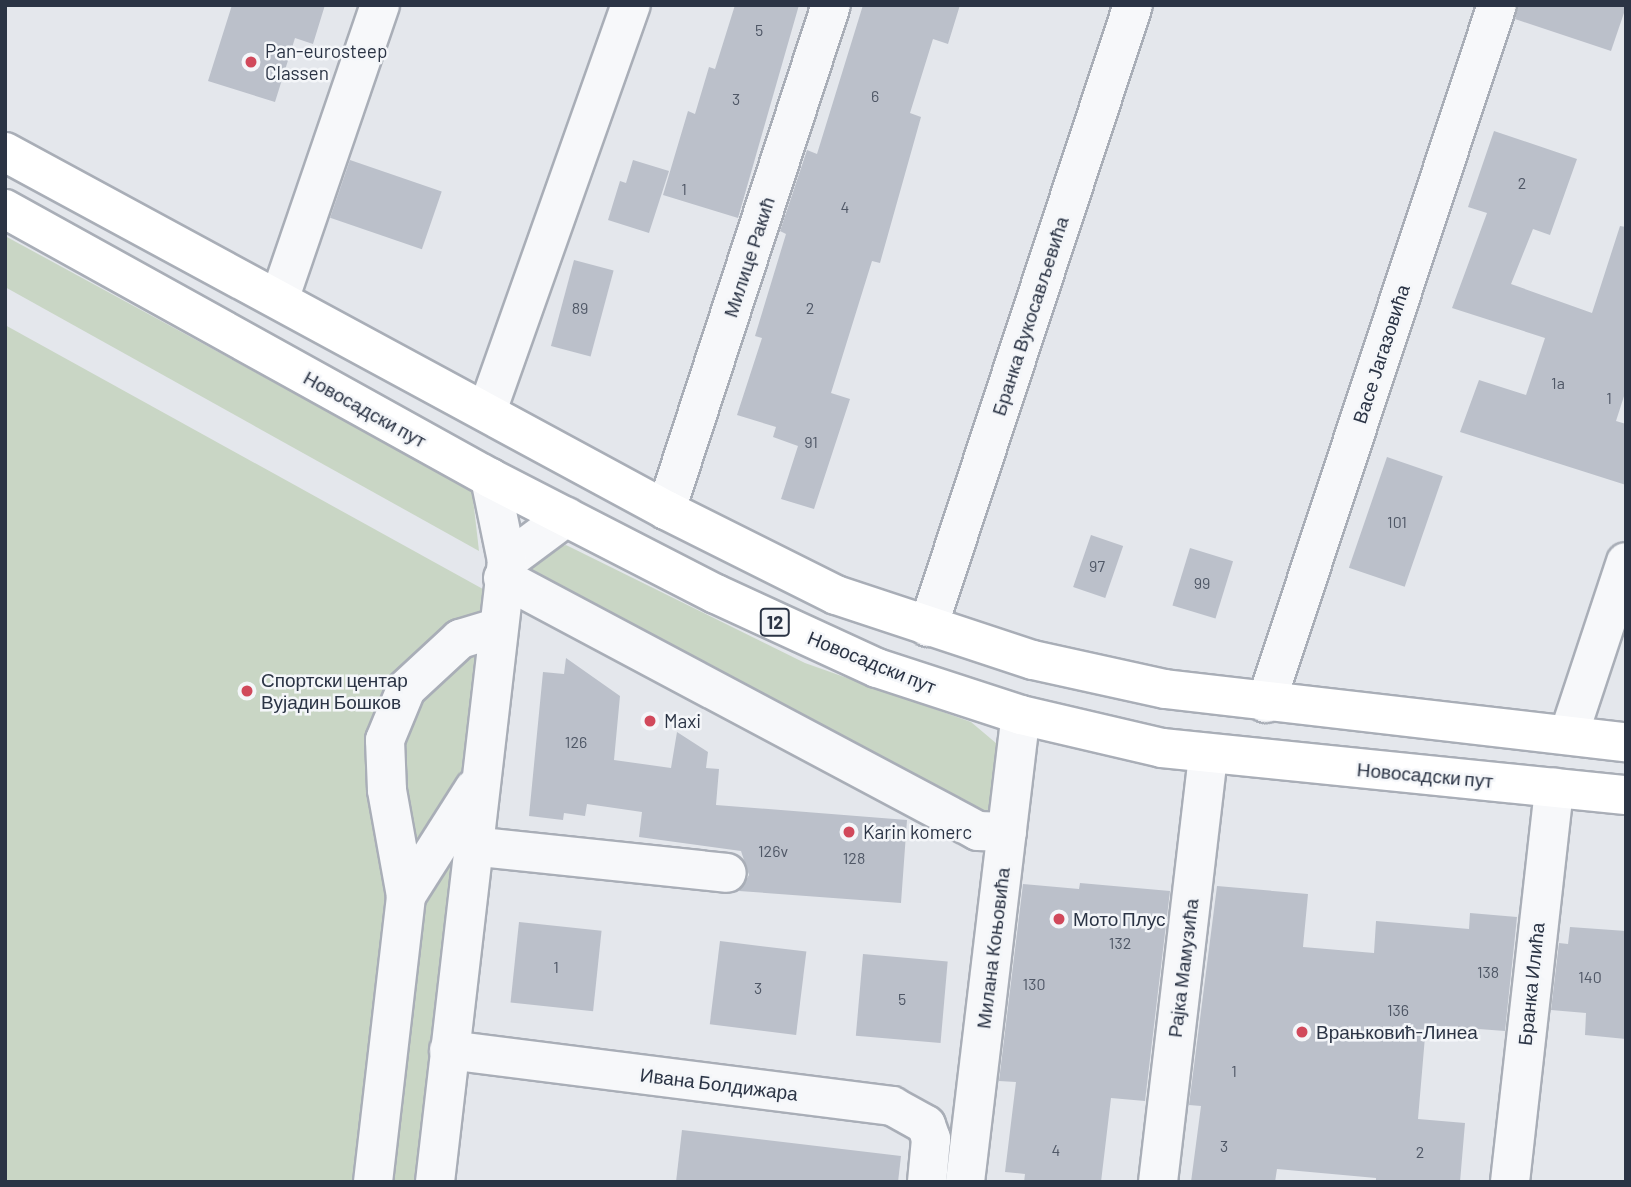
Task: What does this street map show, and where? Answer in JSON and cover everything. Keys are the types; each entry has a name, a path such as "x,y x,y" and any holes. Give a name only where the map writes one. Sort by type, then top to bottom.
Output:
{"main road":[{"path":"5,152 280,297 666,510 836,595 928,627 1046,663 1165,689 1266,703 1626,741"},
{"name":"Новосадски пут","path":"5,209 489,478 716,594 877,668 1021,715 1127,741 1208,754 1626,795"}],"street":[{"path":"280,297 380,5"},
{"path":"487,411 631,5"},
{"name":"Милице Ракић","path":"666,510 831,5"},
{"name":"Бранка Вукосављевића","path":"928,627 1133,5"},
{"name":"Васе Јагазовића","path":"1266,703 1497,5"},
{"path":"435,1182 478,783 505,569 489,478"},
{"path":"505,569 566,517"},
{"path":"1569,734 1626,562"},
{"path":"505,569 978,831 1007,832"},
{"path":"373,1182 406,896 387,790 385,740 406,689 460,639 497,628"},
{"name":"Милана Коњовића","path":"965,1182 1021,715"},
{"name":"Рајка Мамузића","path":"1158,1182 1208,754"},
{"path":"406,896 478,783"},
{"name":"Бранка Илића","path":"1510,1182 1554,787"},
{"path":"471,846 727,873"},
{"name":"Ивана Болдижара","path":"449,1050 892,1106 926,1125 931,1139 927,1182"}],"green space":[{"path":"5,236 472,490 479,551 5,287"},
{"name":"Спортски центар Вујадин Бошков","path":"5,325 501,599 433,1182 5,1182"},
{"path":"566,545 805,663 971,722 1003,749 995,813 971,817 522,573 536,555"}],"building":[{"name":"Pan-eurosteep Classen","path":"232,5 325,5 313,44 295,38 275,102 208,81"},
{"path":"735,5 799,5 738,218 663,195 688,111 695,114 709,67 715,69"},
{"path":"863,5 960,5 948,44 933,39 910,113 921,117 880,263 872,261 831,393 850,399 814,509 781,499 798,446 773,437 776,427 737,415 762,338 755,336 786,234 780,231 807,150 817,154"},
{"path":"1518,5 1626,7 1611,51 1515,19"},
{"path":"1494,131 1577,159 1550,235 1533,229 1511,284 1592,313 1620,226 1626,227 1626,390 1616,421 1626,424 1626,485 1460,432 1479,380 1526,395 1545,338 1452,308 1487,213 1468,207"},
{"path":"350,160 442,192 422,249 330,218"},
{"path":"633,160 669,171 649,233 608,220 620,181 626,183"},
{"path":"574,260 614,271 591,357 551,346"},
{"path":"1387,457 1443,476 1405,587 1349,568"},
{"path":"1091,535 1123,546 1105,598 1073,587"},
{"path":"1190,548 1233,561 1215,619 1172,605"},
{"path":"566,658 620,696 614,760 671,768 677,732 708,752 706,768 719,769 716,805 907,820 901,903 739,891 749,875 741,851 639,837 642,812 587,804 585,816 564,813 563,820 529,816 543,672 564,674"},
{"path":"1080,883 1170,891 1145,1101 1111,1098 1101,1182 1024,1182 1025,1174 1005,1172 1016,1082 999,1081 1023,884 1079,889"},
{"path":"1217,886 1308,894 1303,947 1374,953 1376,921 1469,929 1470,913 1517,917 1505,1031 1426,1025 1418,1119 1465,1123 1460,1182 1376,1182 1376,1178 1277,1169 1275,1182 1191,1182 1201,1106 1189,1105"},
{"path":"519,922 602,931 593,1011 511,1003"},
{"path":"1570,927 1626,931 1626,1039 1585,1035 1586,1013 1551,1010 1559,943 1568,944"},
{"path":"720,941 806,952 796,1035 710,1024"},
{"path":"863,954 948,961 941,1043 856,1036"},
{"path":"682,1130 901,1156 898,1182 676,1182"}],"place":[{"name":"Pan-eurosteep Classen","path":"251,62"},
{"name":"Спортски центар Вујадин Бошков","path":"247,691"},
{"name":"Maxi","path":"650,721"},
{"name":"Karin komerc","path":"849,832"},
{"name":"Мото Плус","path":"1059,919"},
{"name":"Врањковић-Линеа","path":"1302,1032"}]}
